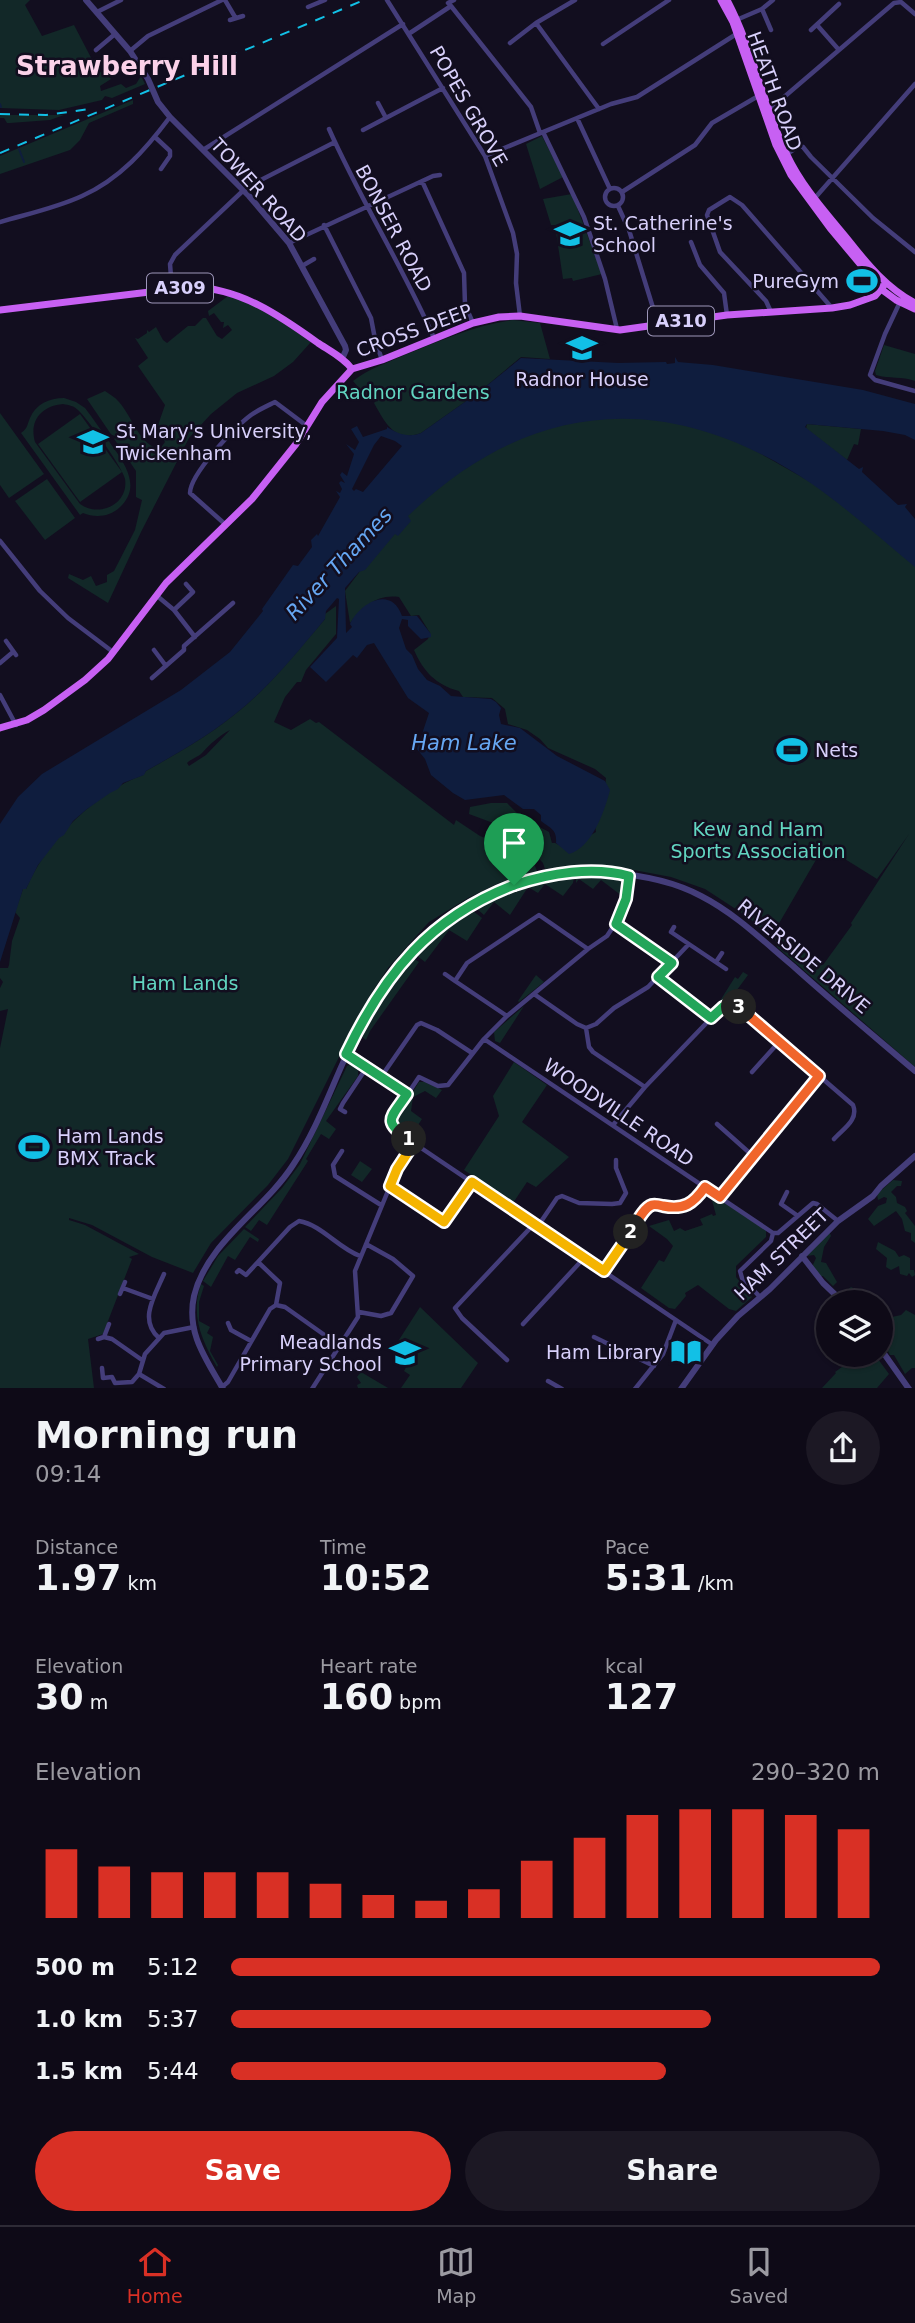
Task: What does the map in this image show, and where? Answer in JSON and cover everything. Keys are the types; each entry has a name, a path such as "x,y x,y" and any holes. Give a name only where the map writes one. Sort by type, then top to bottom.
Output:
{"main road":[{"name":"HEATH ROAD","path":"721,0 735,21"},
{"name":"HEATH ROAD","path":"727,0 784,156 813,200 883,286"},
{"name":"HEATH ROAD","path":"762,94 770,109 784,156"},
{"name":"CROSS DEEP","path":"352,369 382,360 473,323 499,317 520,316 617,330 727,315 832,309 860,301 883,286"},
{"path":"883,286 900,302 915,309"},
{"path":"883,286 915,303"},
{"name":"A309","path":"0,310 172,289 210,287 241,296 271,311 342,359 352,369"},
{"path":"0,728 35,716 57,702 90,676 113,653 156,595 180,568 226,526 282,462 323,401 352,369"}],"street":[{"name":"TOWER ROAD","path":"86,0 130,51 158,102 170,117 242,190 289,243 345,346 342,359"},
{"path":"97,12 121,0"},
{"path":"130,51 148,36 224,0 233,19 243,16"},
{"path":"308,7 325,0"},
{"name":"POPES GROVE","path":"387,0 485,156 513,233 517,254 516,283 520,316"},
{"path":"454,0 448,3 531,107 541,133 584,217 605,279 617,330"},
{"path":"510,43 536,23 575,0"},
{"path":"603,44 669,0"},
{"path":"735,21 762,9 773,0"},
{"path":"770,109 896,2 901,2 915,14"},
{"path":"810,30 839,4"},
{"path":"410,33 451,6"},
{"path":"762,9 771,30"},
{"path":"203,150 403,23"},
{"path":"536,23 599,109"},
{"path":"817,25 839,50"},
{"path":"485,156 599,109 637,97 740,33"},
{"path":"96,50 115,34"},
{"path":"813,200 915,84"},
{"path":"363,130 443,88"},
{"path":"622,192 695,145 712,123 762,94"},
{"path":"378,103 386,118"},
{"path":"0,222 81,197 100,187 141,153 170,117"},
{"path":"577,118 610,189"},
{"name":"BONSER ROAD","path":"329,130 423,312 434,339"},
{"path":"155,137 170,151 162,169"},
{"path":"172,289 170,264 175,255 242,190 335,142"},
{"path":"784,156 801,146 873,218 915,252"},
{"path":"289,243 366,206 440,175"},
{"path":"422,181 464,273 465,305 473,323"},
{"path":"610,189 622,192"},
{"path":"610,189 606,195 606,203 618,206"},
{"path":"618,206 623,199 622,192"},
{"path":"771,312 766,301 720,252 707,215 709,210 730,197 742,205 832,309"},
{"path":"618,206 629,230 659,324"},
{"path":"324,225 371,318 382,360"},
{"path":"691,242 700,265 724,293 727,315"},
{"path":"302,266 314,259"},
{"path":"900,302 870,371 870,377 915,391"},
{"path":"226,526 190,493 191,486 207,460 249,417 272,403 275,402 307,426"},
{"path":"0,541 40,591 68,618 113,653"},
{"path":"174,610 193,592 186,583"},
{"path":"156,595 174,610 195,637"},
{"path":"152,678 233,603"},
{"path":"0,663 15,653 6,641"},
{"path":"154,650 166,666"},
{"path":"0,695 16,724"},
{"name":"RIVERSIDE DRIVE","path":"194,1327 193,1304 198,1283 216,1253 292,1167 308,1139 346,1054 375,1000 400,965 435,929 455,914 495,892 528,880 575,872 608,873 662,881 688,890 728,912 757,934 915,1071"},
{"path":"629,876 626,899 616,924 607,936 507,1016 471,1053 448,1085 438,1086 419,1077 391,1119 391,1125 393,1129 713,1345"},
{"path":"455,981 467,963 539,915 588,949"},
{"path":"616,924 672,963"},
{"path":"674,927 671,932 726,969"},
{"path":"534,993 570,1020 586,1028 596,1024 614,1008 645,989 688,945"},
{"path":"716,962 722,953"},
{"path":"444,974 507,1016"},
{"path":"658,977 711,1018"},
{"path":"613,1125 711,1018 730,1004 737,1005 853,1105 855,1118 834,1139"},
{"path":"381,1077 416,1025 421,1023 437,1030 471,1053"},
{"path":"586,1028 589,1047 593,1052 645,1087"},
{"name":"WOODVILLE ROAD","path":"484,1039 773,1233"},
{"path":"752,1072 779,1042"},
{"path":"346,1054 407,1094"},
{"path":"345,1112 340,1109 367,1067"},
{"path":"720,1197 819,1076"},
{"path":"717,1124 753,1156"},
{"path":"312,1388 359,1312 355,1277 360,1256 397,1169 414,1143"},
{"path":"342,1151 333,1165 334,1176 381,1205"},
{"name":"HAM STREET","path":"681,1388 732,1322 770,1289 838,1221 873,1196 915,1156"},
{"path":"508,1360 462,1318 455,1308 536,1225 556,1198 562,1196 579,1203 620,1203 626,1193 616,1160"},
{"path":"390,1186 444,1222 472,1182"},
{"path":"604,1271 649,1206 654,1204 684,1208 693,1203 705,1187"},
{"path":"787,1192 780,1204 798,1216"},
{"path":"760,1297 742,1278 740,1270 771,1241 773,1233 778,1233 811,1205 817,1204 838,1221"},
{"path":"237,1272 239,1270 246,1275 290,1227 299,1221 309,1223 360,1256"},
{"path":"359,1312 381,1316 391,1313 413,1276 393,1259 366,1244"},
{"path":"802,1256 830,1290"},
{"path":"523,1324 585,1257"},
{"path":"102,1368 103,1378 112,1377 115,1386 132,1382 139,1374 142,1360 159,1338 167,1332 194,1327 200,1350 223,1388 270,1309 276,1305 280,1283 258,1262"},
{"path":"159,1338 151,1330 148,1319 164,1274"},
{"path":"125,1282 122,1291 153,1299"},
{"path":"276,1305 285,1307 340,1346"},
{"path":"635,1388 667,1347 676,1320"},
{"path":"228,1323 231,1330 251,1341"},
{"path":"104,1337 109,1324"},
{"path":"594,1337 654,1366"},
{"path":"97,1339 112,1339 142,1360"},
{"path":"893,1366 909,1388"},
{"path":"139,1374 164,1388 169,1379"},
{"path":"548,1381 562,1388"}],"green space":[{"path":"0,0 30,0 25,5 42,36 74,25 98,71 111,79 100,86 101,91 121,84 126,88 136,84 141,76 145,84 112,98 105,96 102,100 59,110 0,108"},
{"path":"133,100 133,104 89,123 80,140 70,150 0,174 0,156"},
{"path":"0,115 64,115 50,120 7,123"},
{"path":"542,136 563,177 540,189 526,144"},
{"path":"572,194 602,274 573,281 572,278 563,279 555,225 551,225 543,199"},
{"path":"228,296 251,303 311,342 293,362 274,376 237,393 211,414 189,438 108,603 68,578 69,574 83,580 91,576 96,586 107,582 107,575 114,571 135,530 142,500 136,497 136,471 87,399 105,391 124,408 141,436 160,449 165,442 157,428 165,405 138,366 148,358 135,338 138,339 147,333 147,330 149,332 156,327 167,343 188,326 195,326 206,318 217,336 222,339 232,330 228,325 223,328 224,322 214,313 209,316 208,311"},
{"name":"Radnor Gardens","path":"513,320 540,323 550,359 521,357 479,392 421,433 397,433 382,417 374,403 376,401 364,394 353,381 379,366 446,338 485,325"},
{"path":"884,345 915,354 915,381 876,375"},
{"path":"58,398 76,402 85,408 114,448 128,473 130,491 126,500 111,513 102,516 83,513 80,515 21,433 39,406","holes":["63,404 75,408 83,415 123,473 125,488 118,502 111,506 96,510 80,504 35,442 34,427 38,416 48,408"]},
{"path":"0,413 44,474 9,498 0,485"},
{"path":"80,414 122,472 80,502 38,444"},
{"name":"Kew and Ham Sports Association","path":"636,416 683,421 733,438 830,493 915,562 915,1067 777,947 773,932 769,932 770,937 748,917 705,889 671,877 607,865 585,864 545,869 543,863 512,830 469,814 470,807 507,803 521,817 549,832 552,843 567,849 596,832 595,825 604,802 606,778 595,769 548,748 527,730 508,724 505,709 492,698 463,697 459,691 431,676 414,650 428,639 430,633 419,615 411,616 399,597 377,600 350,623 345,591 407,509 470,462 528,433 587,417","holes":["909,834 823,965 774,932 824,846 877,879"]},
{"path":"807,424 861,429 858,445 854,444 847,460 806,429"},
{"path":"47,479 75,518 45,540 15,501"},
{"name":"Ham Lands","path":"336,606 336,634 306,670 301,682 297,682 285,697 274,722 291,730 310,719 319,722 454,825 456,820 516,854 528,856 537,871 499,883 429,922 388,968 369,997 288,1159 268,1185 211,1243 193,1273 152,1257 92,1225 69,1218 139,1254 129,1257 132,1259 103,1334 88,1339 94,1388 0,1388 0,1048 8,1009 0,1011 0,988 3,982 0,968 8,968 9,965 12,941 20,918 15,912 23,889 26,889 46,853 74,820 108,793 143,775 234,715 277,675 325,619 325,614","holes":["230,730 206,755 189,766 187,763"]},
{"path":"574,877 573,883 563,896 545,884 538,893 528,887"},
{"path":"576,878 625,879 622,896 601,880 593,889 579,879 576,883"},
{"path":"528,887 510,915 494,902 484,915 477,909 500,897"},
{"path":"473,911 482,918 467,941 449,930 425,962 416,955 444,929"},
{"path":"413,958 419,962 366,1040 361,1036 379,1005"},
{"path":"743,972 748,975 731,998 718,1004 735,977 738,979"},
{"path":"536,975 544,982 519,1002 518,1001"},
{"path":"524,1006 500,1043 495,1041 494,1032"},
{"path":"514,1062 547,1085 522,1122 569,1157 536,1187 527,1182 513,1203 464,1170 499,1116 493,1096"},
{"path":"352,1064 358,1067 358,1076 326,1121 336,1129 329,1139 321,1134 306,1159 308,1161 267,1225 259,1220 251,1231 245,1227 282,1188 300,1164 347,1066"},
{"path":"419,1082 442,1090 436,1098 425,1091 413,1097 411,1111 422,1119 412,1134 397,1125 395,1120"},
{"path":"360,1161 372,1169 362,1182 351,1175"},
{"path":"893,1180 902,1181 901,1186 891,1192 897,1203 905,1207 905,1213 915,1226 915,1243 911,1240 911,1233 905,1231 902,1219 896,1211 874,1226 868,1219 878,1206 886,1203 887,1198 878,1200 877,1194"},
{"path":"710,1193 766,1230 766,1237 736,1266 736,1277 752,1297 736,1311 729,1309 698,1285 685,1293 686,1296 675,1309 669,1308 641,1288 659,1260 664,1262 673,1246 649,1226 669,1220 674,1231 680,1228 685,1231 703,1225 700,1219 716,1215"},
{"path":"244,1229 259,1239 258,1242 250,1237 235,1260 228,1256 211,1287 203,1281 218,1256"},
{"path":"829,1231 831,1236 824,1247 821,1262 826,1263 837,1282 833,1286 812,1267 816,1258 814,1255 807,1256"},
{"path":"878,1242 895,1251 899,1257 904,1255 910,1258 910,1270 914,1270 915,1275 912,1277 909,1273 907,1276 900,1274 899,1266 891,1270 886,1267 887,1258 876,1249"},
{"path":"201,1284 204,1286 199,1302 199,1321 210,1327 207,1333 213,1337 210,1351 217,1367 199,1327 197,1317"},
{"path":"420,1307 478,1363 461,1388 401,1388 410,1375 404,1371 409,1362 400,1356 404,1350 397,1346 397,1343"},
{"path":"906,1310 915,1315 915,1368 905,1374 893,1355 893,1317 901,1315"},
{"path":"842,1367 884,1367 889,1374 877,1388 822,1388"},
{"path":"361,1372 388,1388 358,1388 357,1385 361,1383 357,1377"}],"water":[{"path":"675,357 678,362 713,365 863,390 915,404 915,440 905,435 883,431 807,424 805,427 859,469 863,467 862,472 898,505 907,504 905,507 915,519 915,567 812,484 759,453 706,432 654,421 603,419 552,428 503,447 455,477 408,516 411,521 398,536 395,534 365,570 359,572 345,588 346,633 352,627 350,624 355,616 368,604 383,599 391,601 402,616 417,616 431,634 431,637 421,639 408,626 408,620 402,619 399,628 406,649 427,680 440,686 451,696 491,699 501,708 501,724 520,728 557,756 605,781 610,790 605,808 584,844 569,854 556,843 554,832 541,821 541,815 534,809 523,809 504,795 465,800 431,775 425,759 417,749 429,713 408,698 374,643 367,645 357,658 353,655 326,682 310,667 337,638 337,598 326,611 325,619 297,653 245,706 209,733 146,771 144,775 123,783 73,821 38,865 26,889 23,889 0,962 0,824 18,797 42,774 181,690 230,652 263,611 293,565 298,566 312,547 311,540 317,534 318,536 340,497 336,491 340,493 342,489 339,483 341,481 345,483 340,475 342,472 347,476 354,454 346,444 355,450 359,442 351,429 357,426 363,437 387,427 404,434 421,433 521,358 675,363","holes":["381,436 402,446 363,492 356,489 354,491 352,489"]}],"waterway":[{"path":"19,149 24,162"}],"railway":[{"path":"0,153 364,0"},
{"path":"0,114 46,115 90,109"}],"place":[{"name":"St. Catherine's School","path":"570,234"},
{"name":"PureGym","path":"862,281"},
{"name":"Radnor House","path":"582,348"},
{"name":"St Mary's University, Twickenham","path":"93,442"},
{"name":"Nets","path":"792,750"},
{"name":"Ham Lands BMX Track","path":"34,1147"},
{"name":"Ham Library","path":"686,1352"},
{"name":"Meadlands Primary School","path":"405,1353"}],"district":[{"name":"Strawberry Hill","path":"127,66"}],"route":[{"path":"575,872 629,876 626,899 616,924 672,963 658,977 711,1018 723,1007 737,1005 819,1076 720,1197 705,1187 693,1203 684,1208 654,1204 649,1206 604,1271 472,1182 444,1222 390,1186 397,1169 414,1143 391,1125 391,1119 407,1094 346,1054 375,1000 417,945 455,914 514,885 575,872"}],"water label":[{"name":"River Thames","path":"339,564"},
{"name":"Ham Lake","path":"464,743"}]}
